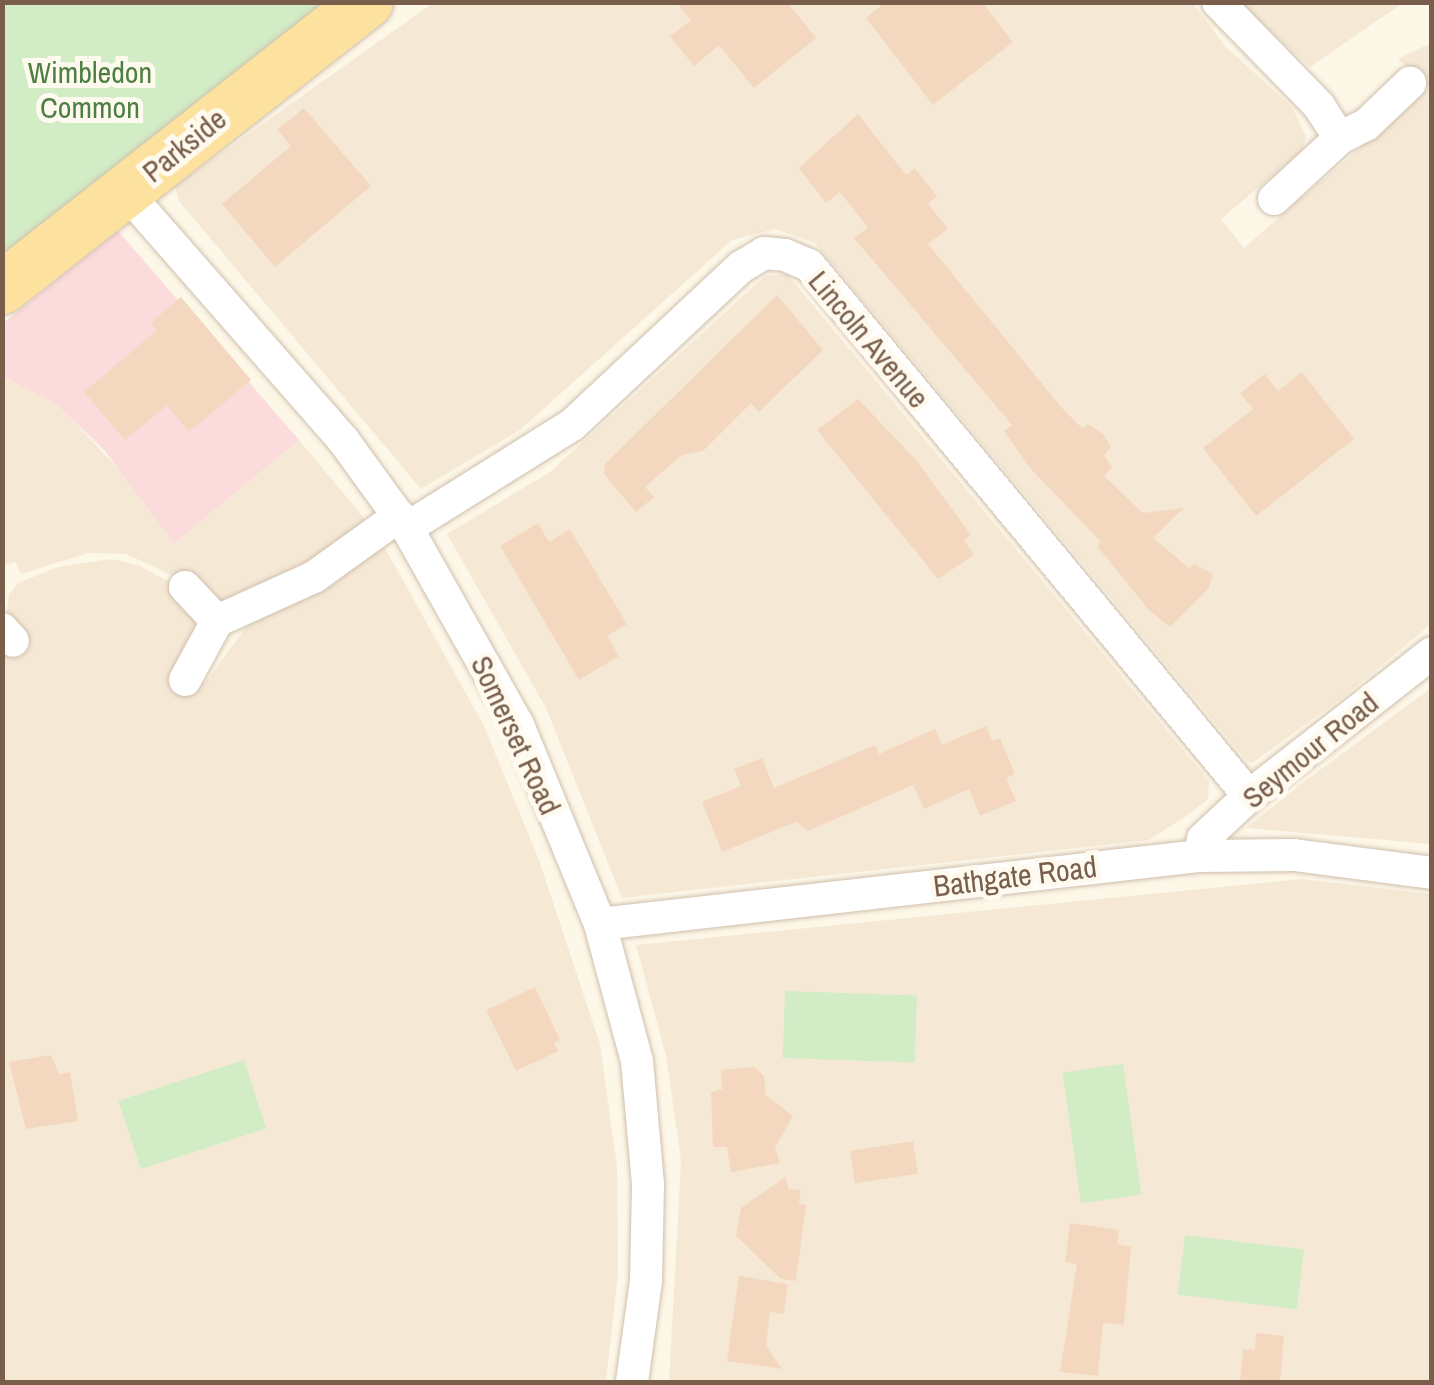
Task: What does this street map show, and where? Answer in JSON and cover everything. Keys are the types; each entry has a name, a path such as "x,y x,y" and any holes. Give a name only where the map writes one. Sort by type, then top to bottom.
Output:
{"main road":[{"name":"Parkside","path":"2,288 367,2"}],"street":[{"path":"1218,2 1320,106 1340,138"},
{"path":"1274,200 1340,138 1366,125 1410,82"},
{"name":"Somerset Road","path":"126,192 344,442 403,522 518,724 600,924 638,1061 647,1130 646,1281 632,1382"},
{"name":"Lincoln Avenue","path":"217,621 314,577 572,425 741,267 764,253 785,255 809,265 1250,796"},
{"path":"185,587 217,621 185,680"},
{"name":"Seymour Road","path":"1200,856 1203,839 1250,796 1432,653"},
{"name":"Bathgate Road","path":"600,924 1200,856 1294,856 1432,873"}],"shaded area":[{"path":"433,3 1193,3 1225,46 1292,107 1306,136 1303,150 1221,219 1244,248 1429,88 1398,59 1431,43 1431,624 1346,695 1252,763 1246,760 815,243 775,229 732,240 520,430 421,489 179,201 175,186"},
{"path":"1239,3 1403,3 1310,67"},
{"path":"118,231 299,440 174,543 105,451 55,403 3,377 2,324"},
{"path":"787,274 1209,781 1208,799 1188,815 1149,840 622,898 546,708 447,534 550,472 765,276"},
{"path":"2,377 55,402 131,482 245,482 299,440 369,524 341,551 223,601 203,589 191,570 180,579 126,554 88,553 21,574 15,562 3,566"},
{"path":"385,548 484,726 539,860 600,1044 617,1166 618,1272 606,1382 3,1382 2,646 9,594 18,583 58,567 111,559 138,565 179,587 201,632 194,682 204,684 256,614"},
{"path":"1431,688 1431,844 1246,828 1305,781"},
{"path":"1301,879 1431,894 1431,1382 669,1382 681,1161 666,1056 636,945"}],"green space":[{"name":"Wimbledon Common","path":"3,2 340,3 3,265"},
{"path":"785,991 917,996 915,1063 783,1058"},
{"path":"244,1060 266,1128 141,1169 118,1101"},
{"path":"1123,1064 1141,1195 1081,1203 1063,1072"},
{"path":"1185,1235 1304,1250 1297,1309 1178,1295"}],"building":[{"path":"676,2 787,2 816,38 754,88 719,45 694,66 670,36 691,20"},
{"path":"886,2 982,2 1013,42 933,105 866,18"},
{"path":"304,108 371,186 275,267 222,204 291,146 277,130"},
{"path":"858,114 906,175 915,168 937,196 928,204 948,229 928,244 1061,407 1083,429 1088,424 1104,435 1111,447 1104,455 1112,467 1104,476 1143,513 1184,508 1153,538 1190,569 1194,564 1213,574 1209,588 1170,627 1148,609 1097,546 1101,542 1031,469 1004,431 1012,425 854,238 868,228 840,192 826,203 799,168"},
{"path":"777,295 823,350 759,412 751,403 703,451 682,455 645,487 654,497 636,512 604,474 605,464"},
{"path":"181,297 251,380 189,432 167,405 125,440 84,392 157,330 150,323"},
{"path":"1302,372 1354,439 1256,516 1203,448 1253,409 1240,393 1265,374 1278,391"},
{"path":"858,399 916,460 971,535 964,540 974,555 938,579 817,430"},
{"path":"538,523 549,542 570,529 627,624 607,636 619,656 579,680 500,546"},
{"path":"986,726 992,741 1000,738 1015,774 1006,778 1016,801 980,816 969,789 924,809 913,785 808,831 796,822 722,852 702,802 741,786 734,769 762,758 774,788 875,745 879,754 935,729 942,745"},
{"path":"535,987 560,1040 554,1043 558,1051 516,1071 486,1010"},
{"path":"51,1055 59,1074 70,1072 78,1121 26,1129 9,1062"},
{"path":"754,1067 764,1076 766,1095 793,1116 775,1148 780,1163 731,1172 727,1147 713,1147 711,1092 722,1089 721,1070"},
{"path":"913,1141 918,1174 855,1184 850,1151"},
{"path":"785,1177 789,1189 801,1190 799,1204 806,1205 796,1281 781,1279 736,1236 741,1208"},
{"path":"1070,1223 1119,1230 1117,1244 1131,1247 1124,1325 1103,1323 1098,1376 1060,1372 1077,1264 1065,1262"},
{"path":"739,1276 788,1284 784,1314 770,1312 766,1346 782,1369 727,1361"},
{"path":"1256,1333 1284,1336 1280,1382 1240,1382 1243,1349 1255,1350"}]}
